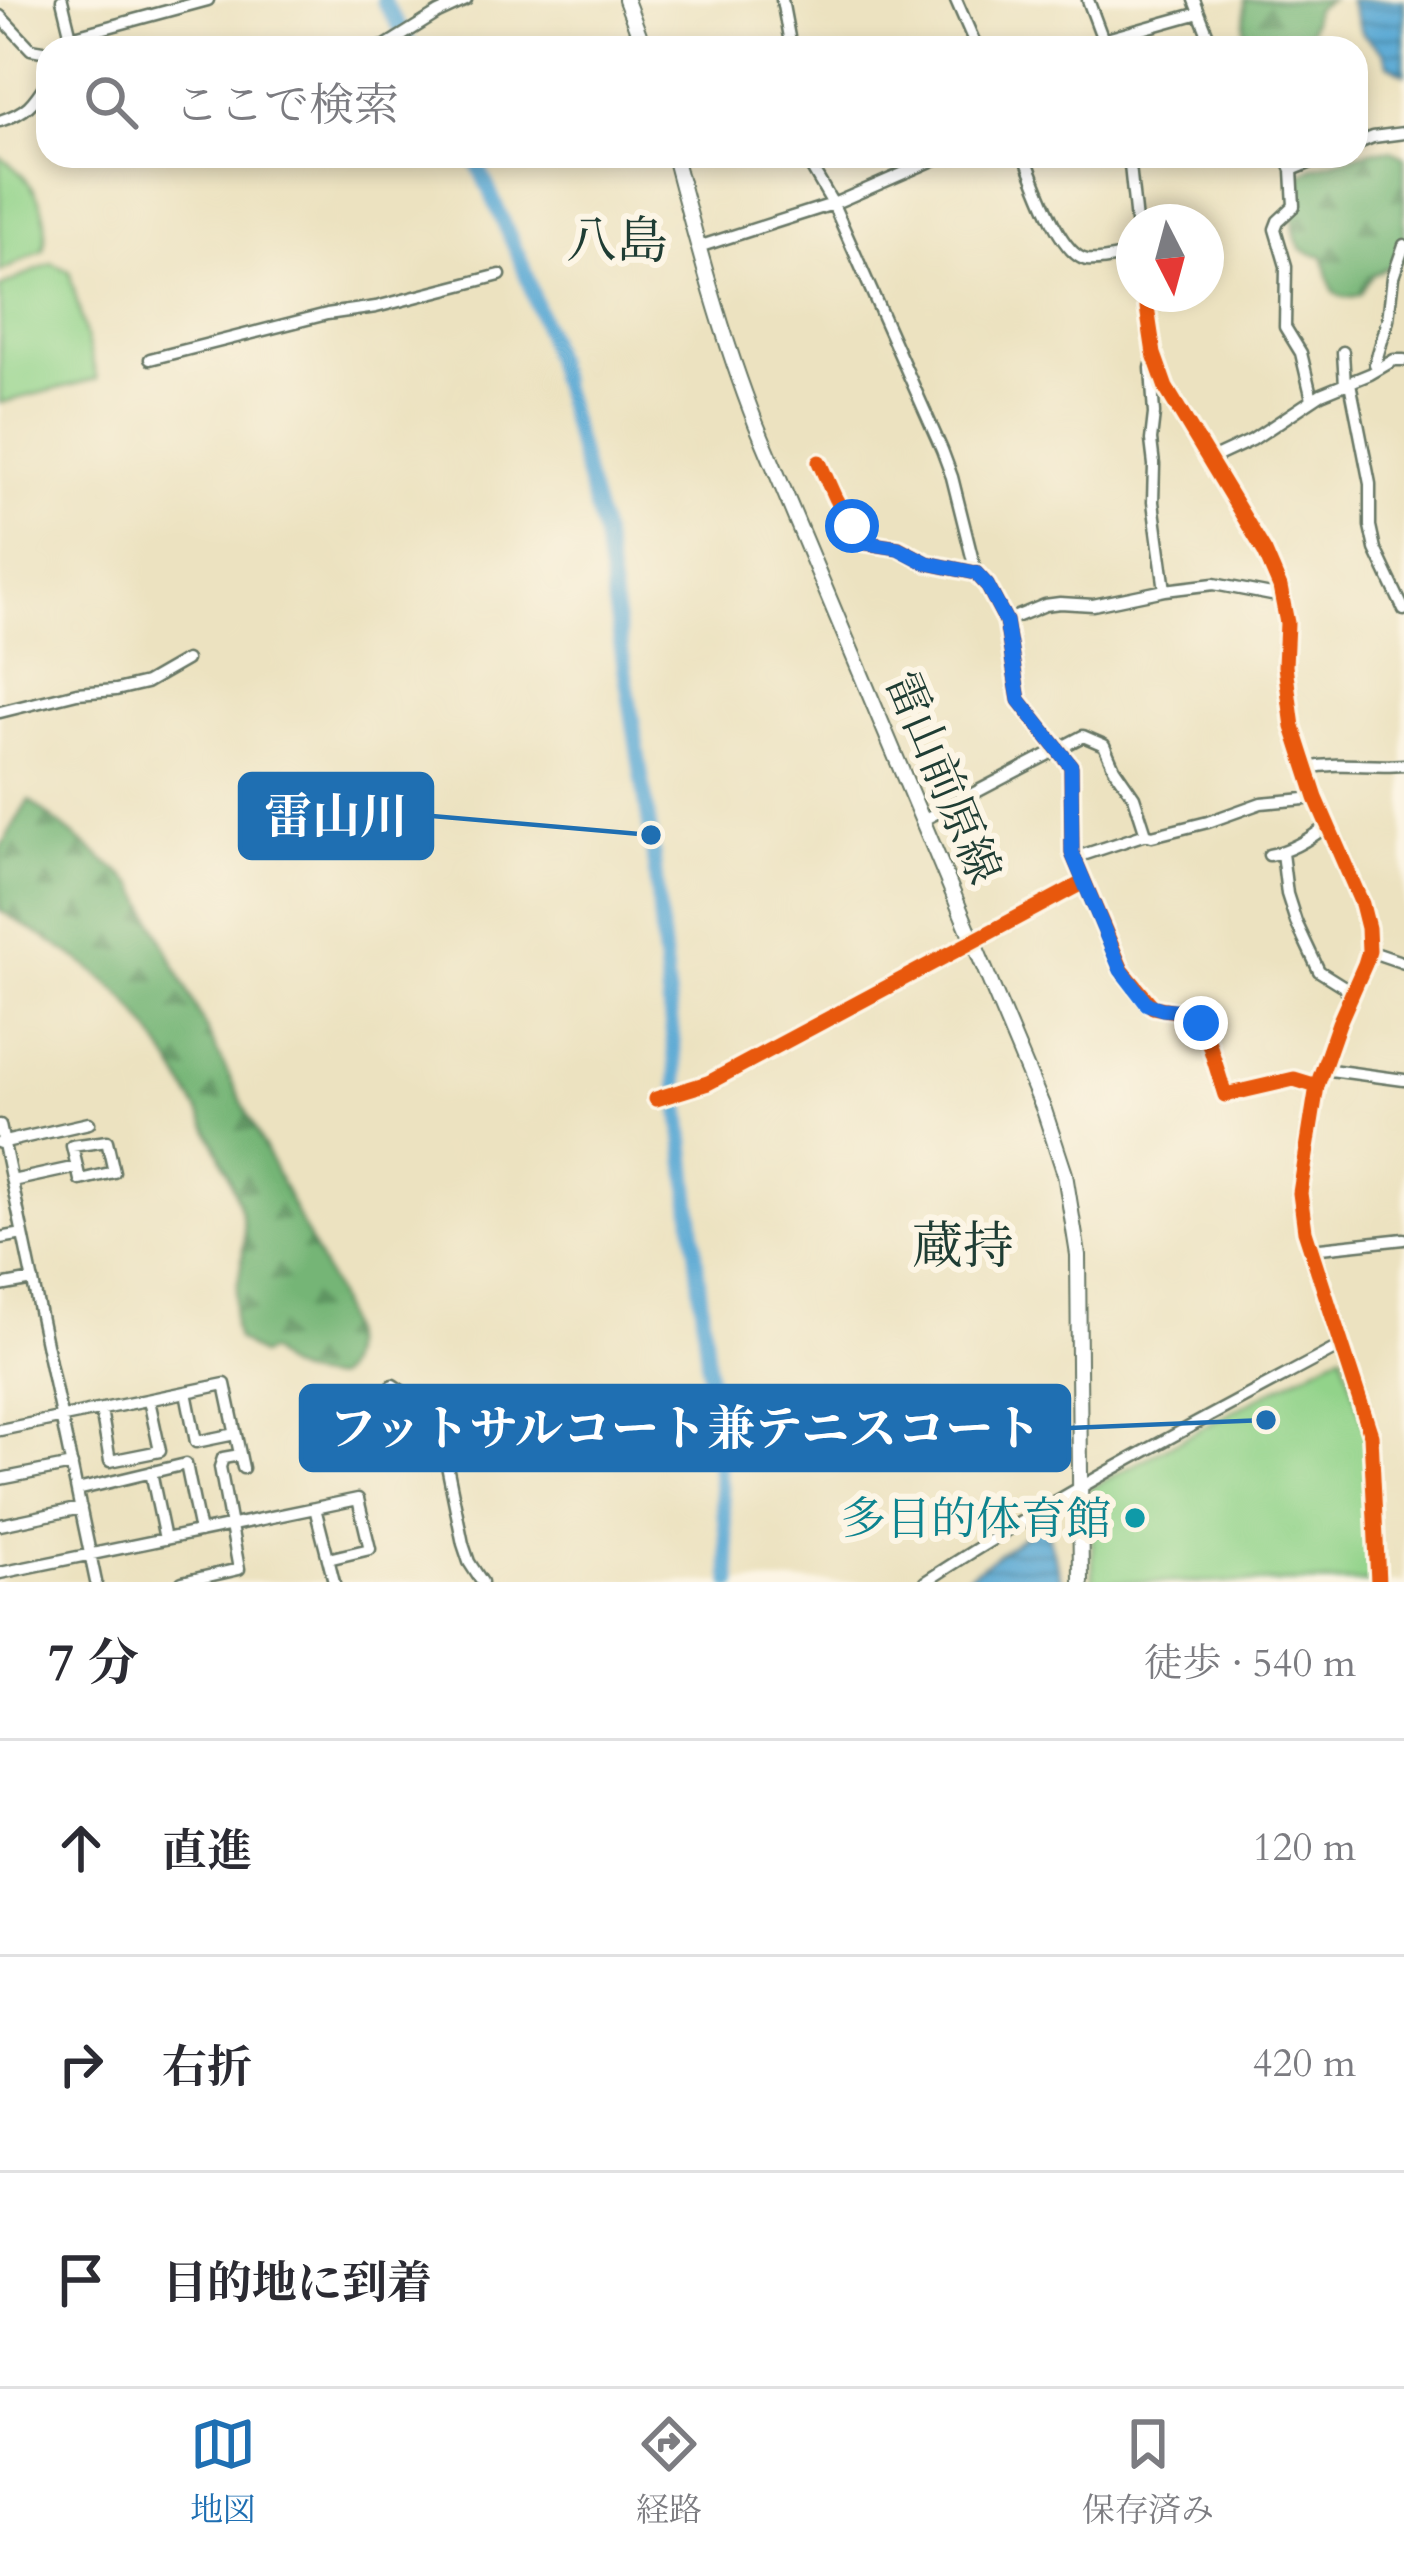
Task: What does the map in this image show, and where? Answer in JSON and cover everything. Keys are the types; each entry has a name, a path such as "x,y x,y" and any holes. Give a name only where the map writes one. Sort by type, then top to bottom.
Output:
{"main road":[{"path":"626,0 640,36"},
{"name":"雷山前原線","path":"677,168 735,370 1061,1159 1078,1255 1081,1582"}],"street":[{"path":"62,0 71,36"},
{"path":"75,36 208,0"},
{"path":"400,36 466,0"},
{"path":"782,0 789,36"},
{"path":"956,0 972,36"},
{"path":"1088,0 1102,36"},
{"path":"1124,36 1196,6 1208,36"},
{"path":"0,16 36,50"},
{"path":"0,122 36,99"},
{"path":"1368,139 1404,133"},
{"path":"812,168 833,205 947,463 976,573 1006,621 1019,700 1071,766 1074,858 1121,970 1153,1007 1194,1014 1225,1095 1294,1078 1317,1086"},
{"path":"698,248 833,205 916,168"},
{"path":"1030,168 1057,230 1078,256 1090,260 1116,256"},
{"path":"1130,168 1134,204"},
{"path":"1297,168 1292,170 1294,206 1274,229 1286,266 1286,327 1301,353 1312,399"},
{"path":"1378,369 1404,245"},
{"path":"150,359 500,275"},
{"path":"1148,312 1156,363 1175,406 1265,553 1282,597 1292,727 1368,928 1369,951 1317,1086 1300,1193 1301,1215 1371,1435 1378,1582"},
{"path":"1343,352 1370,484 1375,549 1404,610"},
{"path":"1209,460 1252,440 1312,399 1394,360 1404,360"},
{"path":"1156,363 1150,368 1153,502 1166,590"},
{"path":"819,462 860,542 898,548 927,563 976,573"},
{"path":"1006,621 1045,605 1093,605 1214,584 1282,597"},
{"path":"0,712 146,682 186,660"},
{"path":"923,820 1083,736 1103,746 1134,797 1145,834"},
{"path":"1307,768 1336,763 1404,766"},
{"path":"1074,858 1261,803 1316,798"},
{"path":"1328,825 1275,854 1295,922 1319,970 1343,986 1350,999"},
{"path":"656,1099 697,1088 1084,882"},
{"path":"1369,951 1404,963"},
{"path":"1323,1070 1404,1081"},
{"path":"2,1142 89,1123"},
{"path":"0,1125 96,1582"},
{"path":"107,1141 114,1172 80,1180 77,1167 72,1146 107,1141"},
{"path":"11,1181 77,1167"},
{"path":"0,1238 22,1234"},
{"path":"1311,1249 1404,1239"},
{"path":"0,1286 32,1280"},
{"path":"925,1582 1080,1485 1342,1345"},
{"path":"0,1430 225,1384 243,1468"},
{"path":"393,1385 441,1436 469,1562 482,1582"},
{"path":"186,1392 196,1442 235,1434"},
{"path":"100,1410 110,1461 144,1455 160,1451 149,1400"},
{"path":"182,1582 239,1569 220,1466 223,1458 240,1455"},
{"path":"77,1490 186,1464 200,1532"},
{"path":"0,1479 72,1465"},
{"path":"151,1472 165,1539"},
{"path":"0,1573 358,1499 370,1549 328,1559"},
{"path":"0,1525 81,1508"},
{"path":"315,1508 334,1582"}],"green space":[{"path":"1245,0 1330,0 1315,9 1309,33 1244,34"},
{"path":"1391,150 1404,156 1404,255 1372,275 1360,294 1342,297 1332,288 1323,256 1299,245 1294,215 1298,182 1300,174 1311,168 1368,168 1368,152"},
{"path":"0,157 37,196 45,235 43,250 0,272"},
{"path":"52,263 69,271 97,379 0,403 0,287"},
{"path":"29,800 135,885 142,898 332,1286 348,1346 336,1378 295,1372 269,1351 260,1355 237,1339 234,1314 244,1229 227,1172 193,1101 152,1034 114,988 0,910 0,848"},
{"path":"1342,1353 1370,1443 1376,1582 1093,1582 1091,1488"}],"water":[{"path":"1349,0 1404,0 1404,74 1388,64 1383,52 1363,34"},
{"path":"1044,1522 1062,1582 960,1582"}],"waterway":[{"path":"383,0 405,36"},
{"path":"479,168 546,332 603,536 651,835 731,1582"}],"cycle path":[{"path":"1148,312 1154,354 1166,388 1265,552 1280,587 1287,623 1285,666 1293,727 1368,928 1365,964 1317,1086 1300,1193 1305,1231 1371,1435 1378,1582"},
{"path":"819,462 860,542 899,548 927,563 976,573 987,585 1006,621 1019,700 1071,766 1072,853 1122,970 1153,1007 1194,1014 1207,1037 1225,1095 1294,1079 1317,1086"},
{"path":"656,1099 708,1083 1084,882"}],"place":[{"name":"雷山川","path":"651,835"},
{"name":"フットサルコート兼テニスコート","path":"1266,1420"},
{"name":"多目的体育館","path":"1135,1518"}],"district":[{"name":"八島","path":"617,240"},
{"name":"蔵持","path":"963,1245"}],"route":[{"path":"852,526 860,542 898,548 927,563 976,573 987,585 1006,621 1019,700 1071,766 1072,853 1121,970 1147,1004 1186,1011 1201,1023"}]}
